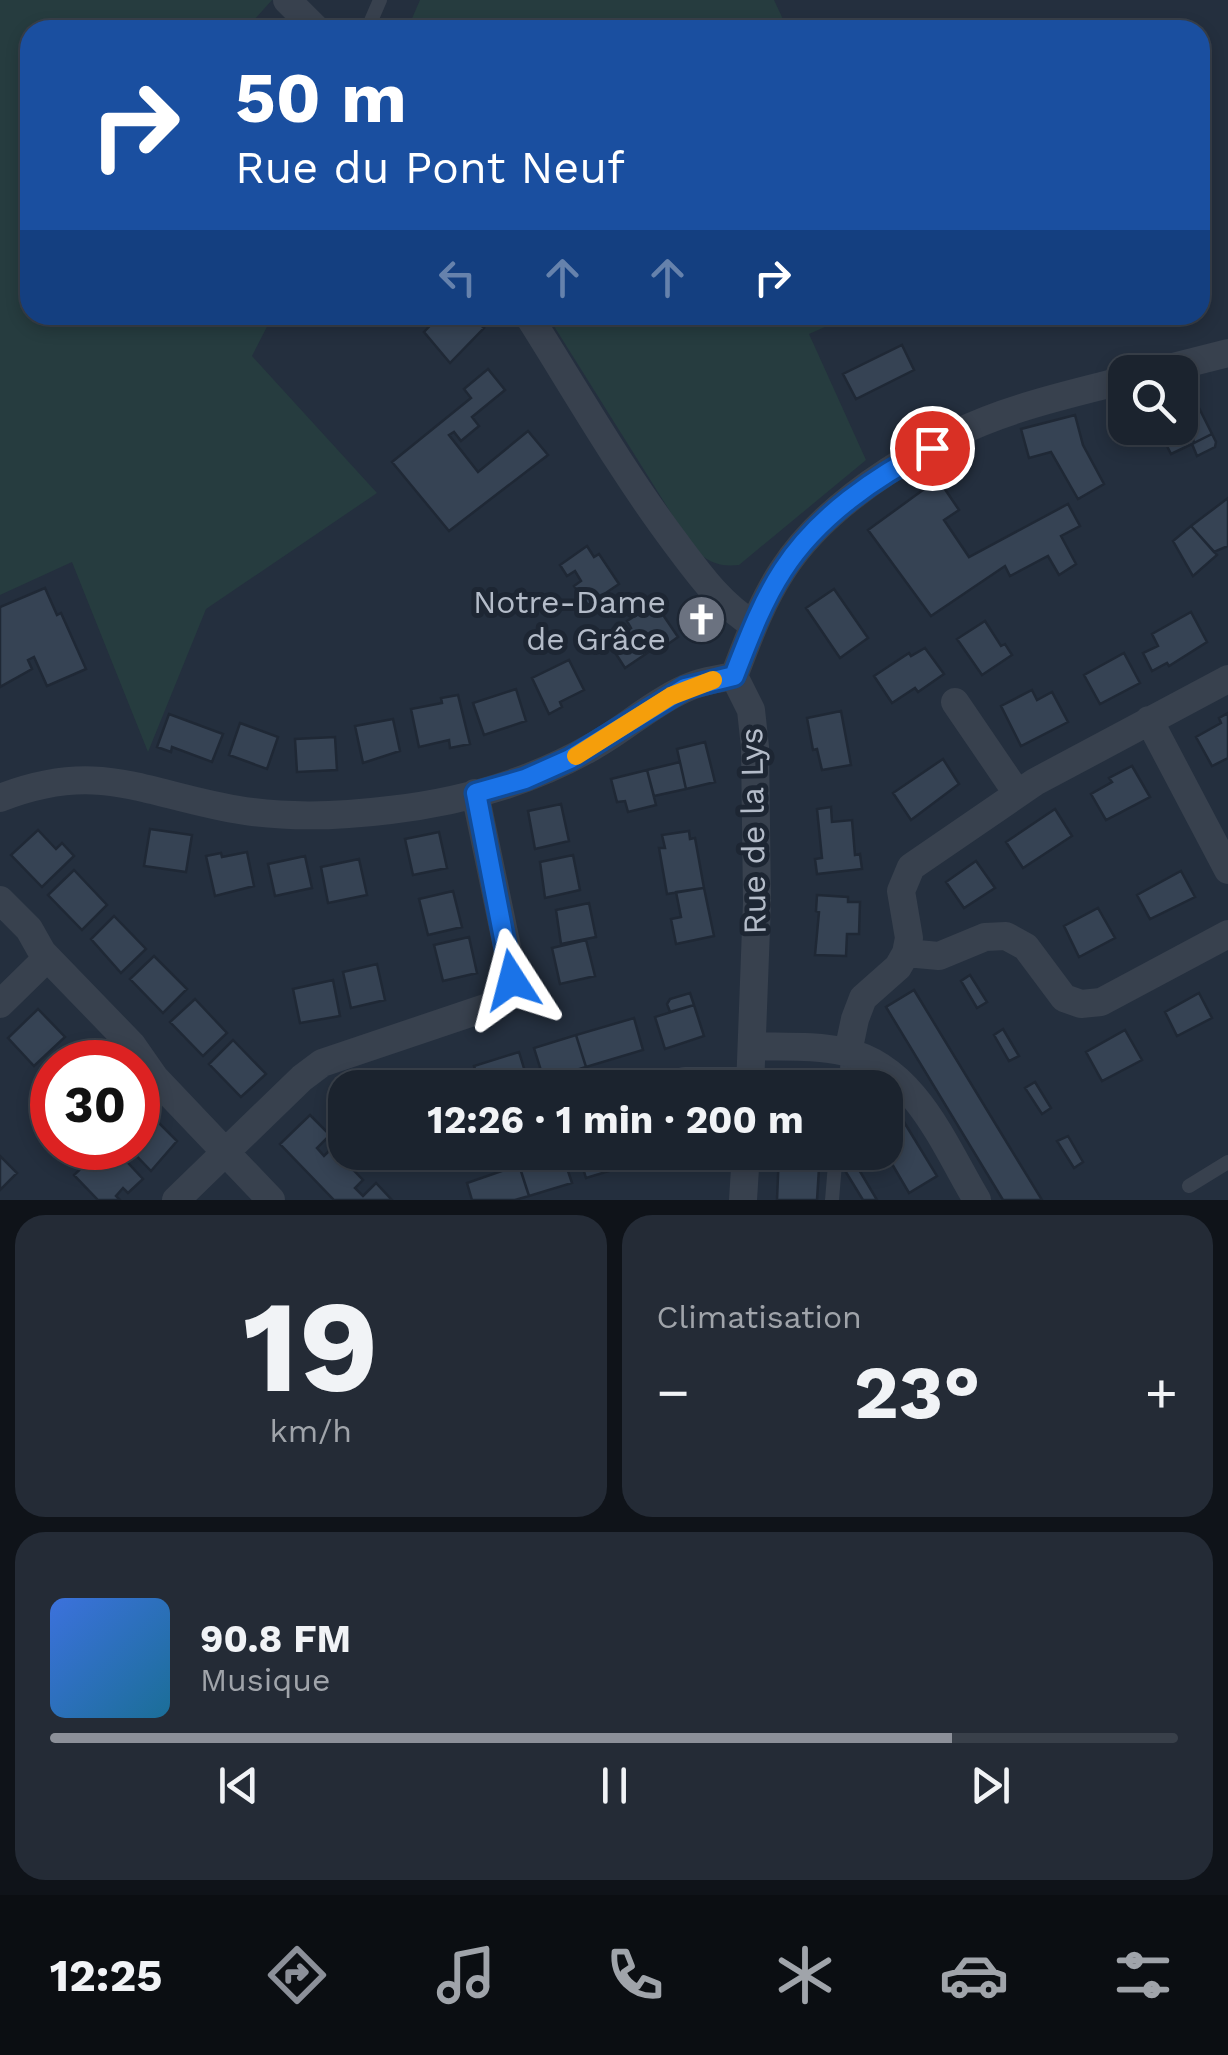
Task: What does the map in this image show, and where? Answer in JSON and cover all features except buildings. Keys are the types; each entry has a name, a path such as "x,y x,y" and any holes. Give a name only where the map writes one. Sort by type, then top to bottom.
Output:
{"street":[{"path":"288,0 307,20"},
{"path":"534,325 652,510 714,594 754,625"},
{"path":"1198,361 1228,353"},
{"path":"0,798 53,781 93,778 246,811 313,815 392,810 525,779 570,759 685,688 734,676 782,570 805,541 893,469 954,436 1019,408 1108,384"},
{"name":"Rue de la Lys","path":"734,676 751,710 755,736 756,902 751,1070"},
{"path":"848,1052 863,998 898,967 906,953 910,938 901,891 906,873 1017,794 1228,679"},
{"path":"955,702 1017,794"},
{"path":"1149,720 1228,870"},
{"path":"176,1200 302,1078 322,1064 491,1006 506,996 512,971 476,793"},
{"path":"0,900 29,930 47,958 132,1045 154,1078 271,1200"},
{"path":"906,953 939,956 985,937 1006,936 1026,947 1064,998 1092,1004 1228,934"},
{"path":"0,1004 47,958"},
{"path":"752,1046 848,1052 888,1070 910,1092 977,1200"},
{"path":"744,1200 745,1170"}],"lane":[{"path":"847,1070 848,1052"},
{"path":"1188,1186 1228,1162"},
{"path":"832,1200 834,1170"}],"green space":[{"path":"0,0 272,0 254,20 20,20 20,325 268,325 252,356 377,493 206,609 148,752 72,562 0,595"},
{"path":"420,0 774,0 783,20 411,20"},
{"path":"553,325 829,325 809,334 866,460 739,565 714,563 693,548"}],"slow traffic":[{"path":"576,756 685,688 713,680"}],"place":[{"name":"Notre-Dame de Grâce","path":"701,620"}],"route":[{"path":"512,980 476,793 525,779 594,747 685,688 734,676 775,583 805,541 857,495 932,448"}]}
